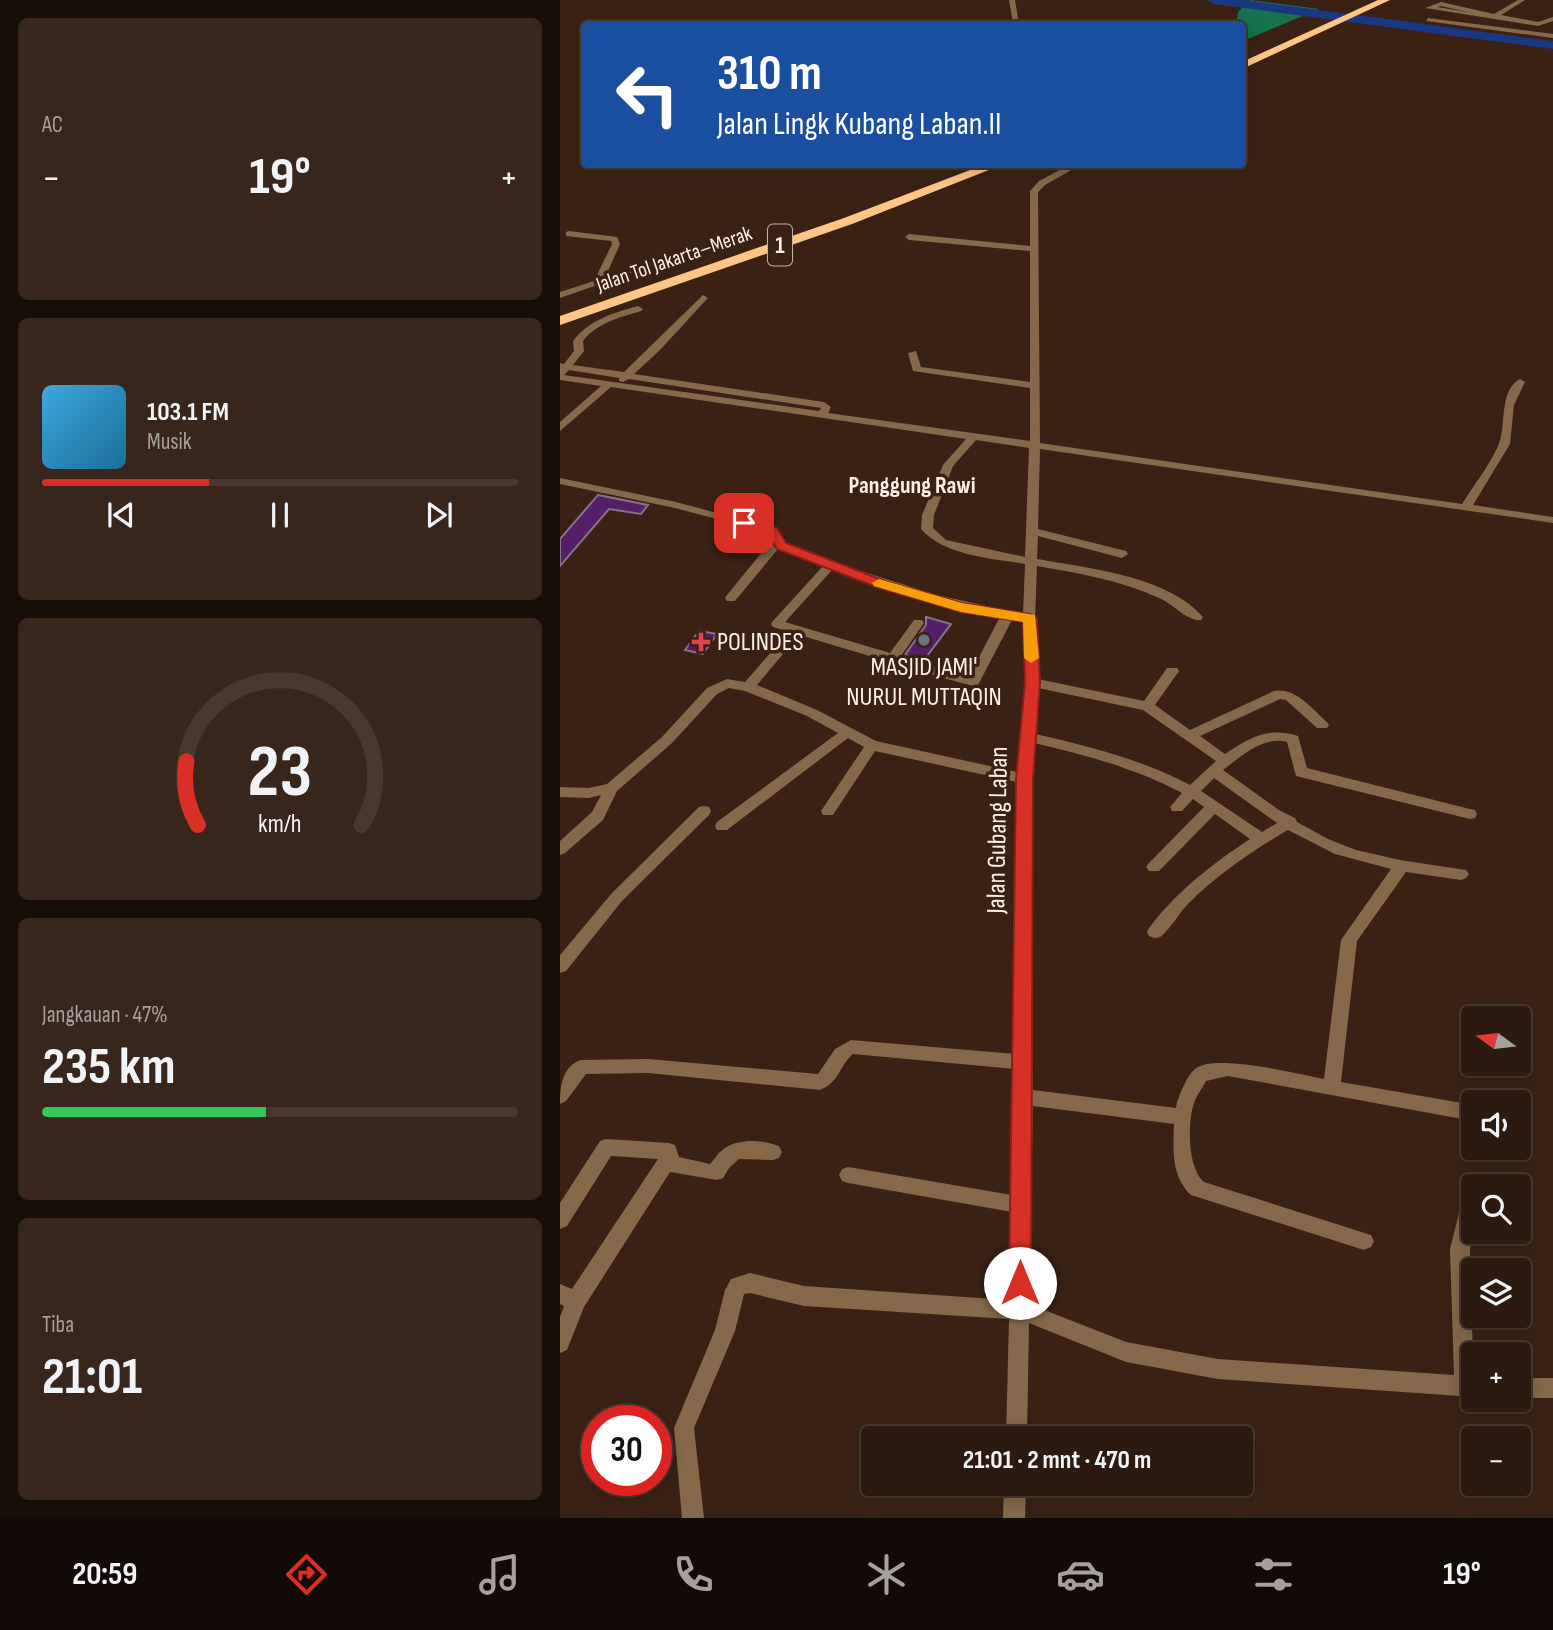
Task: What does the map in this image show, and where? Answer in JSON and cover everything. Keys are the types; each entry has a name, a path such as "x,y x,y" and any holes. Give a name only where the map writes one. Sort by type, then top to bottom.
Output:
{"highway":[{"path":"1246,53 1349,6 1385,0"},
{"path":"1246,64 1329,28 1364,5"},
{"name":"Jalan Tol Jakarta–Merak","path":"560,308 957,168"},
{"name":"Jalan Tol Jakarta–Merak","path":"560,321 848,221 987,168"}],"street":[{"path":"1012,0 1016,21"},
{"path":"1506,0 1520,1"},
{"path":"1497,15 1520,1"},
{"path":"1517,21 1441,4 1428,8 1517,21 1542,24 1553,19"},
{"path":"1428,20 1553,36"},
{"name":"Jalan Gubang Laban","path":"1016,1426 1024,1097 1024,779 1032,682 1030,619 1035,444 1036,188 1071,168"},
{"path":"565,235 615,240 598,283"},
{"path":"909,237 1035,249"},
{"path":"560,295 699,248"},
{"path":"560,428 619,381 703,298"},
{"path":"563,370 579,351 578,341 582,334 609,318 638,309"},
{"path":"914,353 917,369 1035,386"},
{"path":"563,370 822,415 1553,520"},
{"path":"563,370 619,381 824,405 826,407 822,415"},
{"path":"1466,507 1473,491 1505,444 1509,405 1520,382"},
{"path":"975,435 948,465 928,515 927,529 949,545 1031,561 1152,590 1191,610 1197,617"},
{"path":"560,481 676,505 766,528 774,534 779,544 917,595 1030,619"},
{"path":"1032,531 1122,554"},
{"path":"731,598 779,544"},
{"path":"830,565 777,624 892,660 975,681 1009,615"},
{"path":"892,660 918,623"},
{"path":"748,687 777,654"},
{"path":"1147,706 1172,671"},
{"path":"1032,682 1147,706 1191,735 1219,765 1290,822 1339,849 1402,866 1461,874"},
{"path":"560,792 589,793 611,788 667,740 720,685 748,687 849,731 872,745 1024,779"},
{"path":"1191,735 1279,694 1291,697 1322,725"},
{"path":"722,826 849,731"},
{"path":"1177,807 1219,765 1260,740 1285,735 1293,739 1301,772 1470,814"},
{"path":"1028,737 1110,756 1191,792 1260,838"},
{"path":"828,811 872,745"},
{"path":"560,849 593,824 607,804 611,788"},
{"path":"1154,867 1214,806"},
{"path":"560,966 635,877 704,811"},
{"path":"1155,932 1181,901 1260,838 1290,822"},
{"path":"1332,1087 1349,940 1402,866"},
{"path":"560,1096 581,1068 648,1066 820,1082 830,1074 838,1055 851,1047 1022,1062"},
{"path":"1364,1241 1189,1183 1184,1172 1183,1117 1193,1084 1201,1074 1212,1070 1246,1071 1461,1111"},
{"path":"1024,1097 1183,1117"},
{"path":"560,1220 606,1147 666,1149 670,1157 568,1297 560,1343"},
{"path":"665,1163 717,1172 723,1158 734,1150 773,1152"},
{"path":"848,1175 1020,1205"},
{"path":"1461,1244 1466,1342"},
{"path":"693,1518 684,1428 725,1331 738,1286 750,1283 804,1296 1020,1310 1126,1352 1218,1369 1461,1386"},
{"path":"1531,1388 1553,1388"},
{"path":"1014,1518 1015,1496"}],"green space":[{"path":"1250,0 1319,9 1246,40 1246,21 1236,21 1238,12"}],"building":[{"path":"598,495 648,505 641,514 609,509 560,566 560,539"},
{"name":"MASJID JAMI' NURUL MUTTAQIN","path":"926,617 951,624 924,660 905,655 926,625"},
{"name":"POLINDES","path":"699,631 717,634 703,654 685,650"}],"waterway":[{"path":"1214,0 1553,45"}],"slow traffic":[{"path":"879,583 961,607 1030,619 1031,658"}],"place":[{"name":"MASJID JAMI' NURUL MUTTAQIN","path":"924,640"},
{"name":"POLINDES","path":"701,642"}],"district":[{"name":"Panggung Rawi","path":"912,485"}],"route":[{"path":"744,523 772,531 782,546 880,584 961,607 1030,619 1032,682 1024,779 1024,1097 1020,1283"}]}
